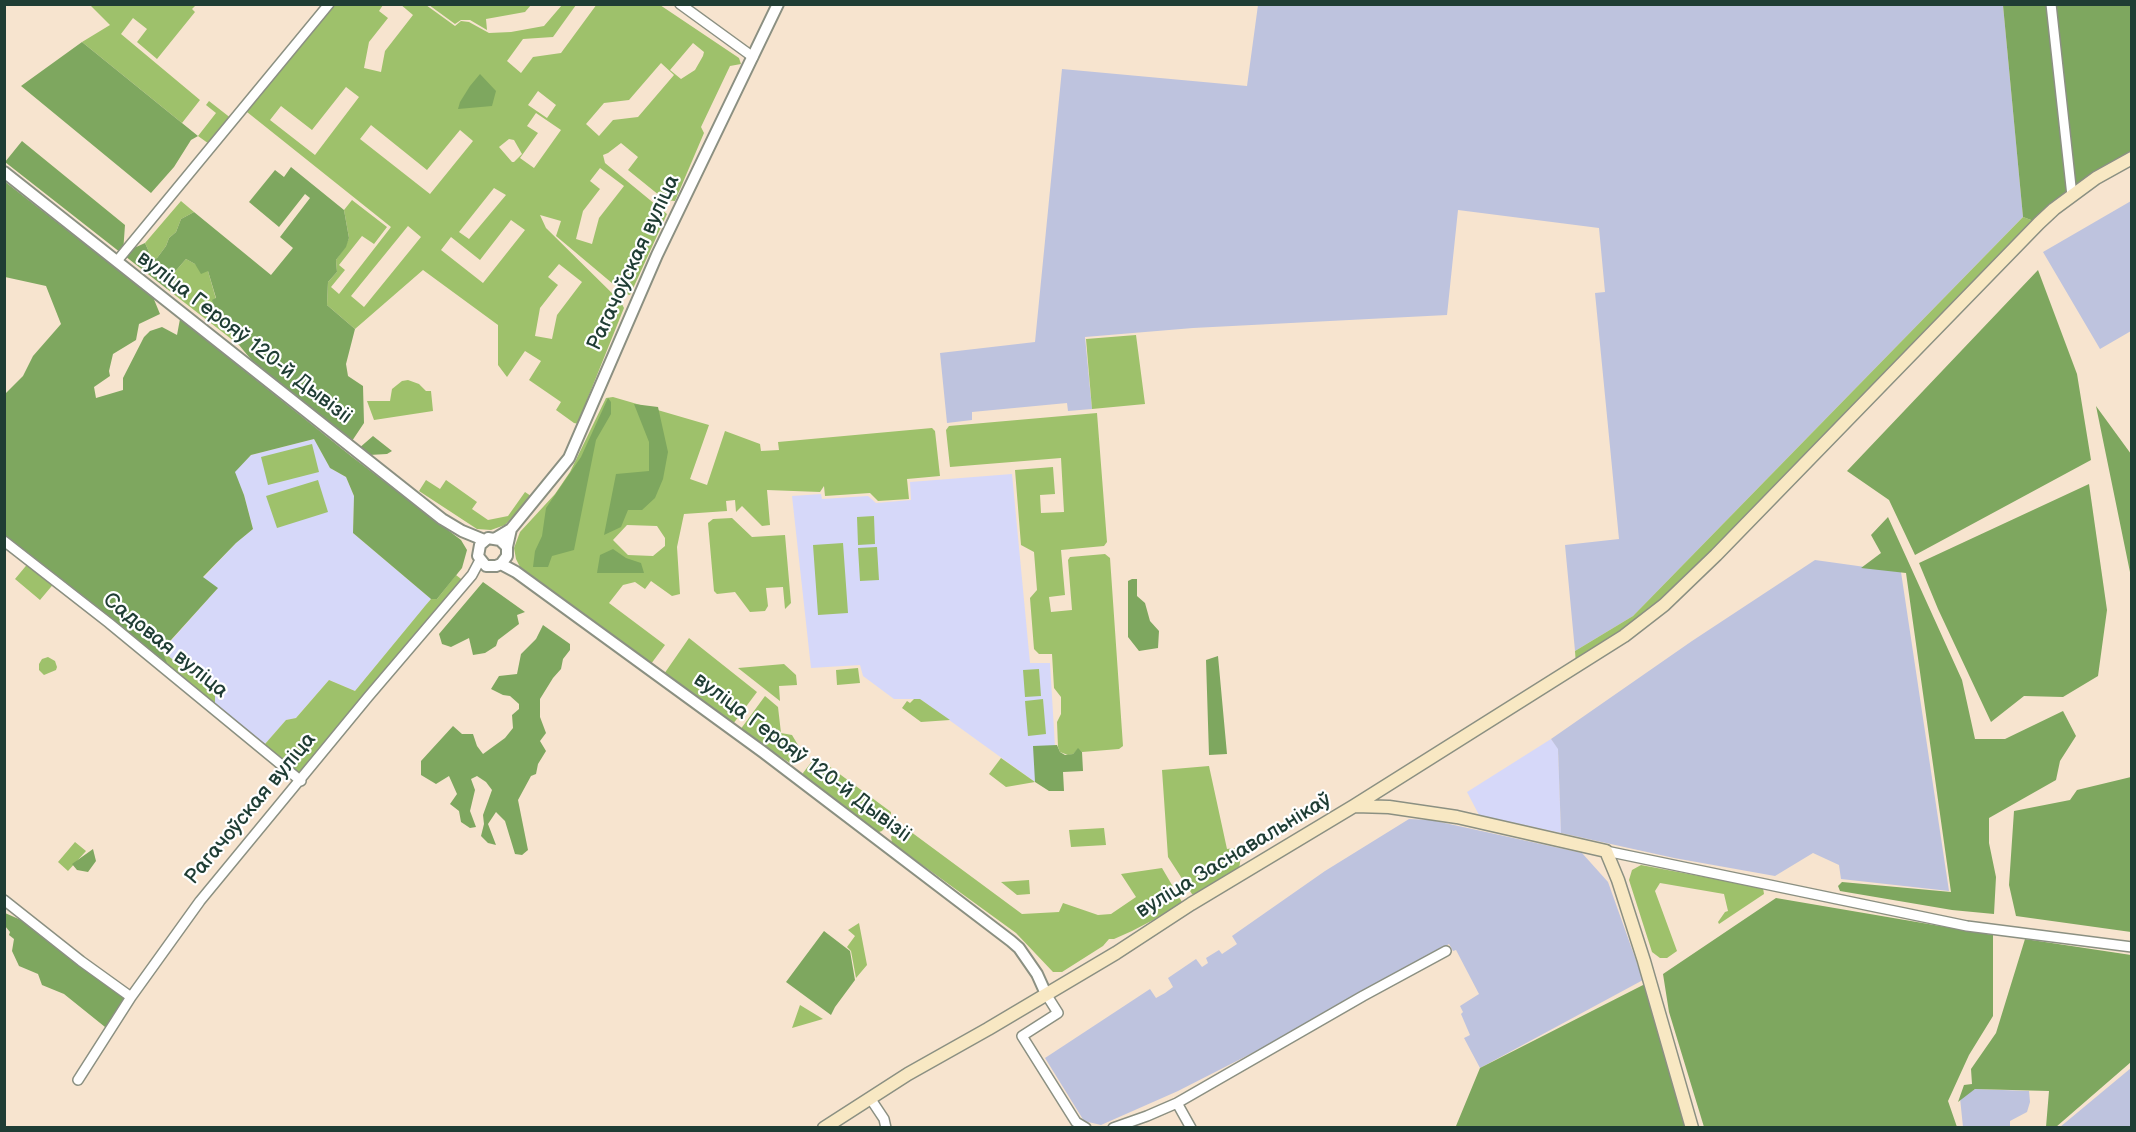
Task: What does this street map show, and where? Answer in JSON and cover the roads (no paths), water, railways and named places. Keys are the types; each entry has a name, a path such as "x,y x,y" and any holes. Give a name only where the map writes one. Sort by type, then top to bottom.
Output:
{"main road":[{"path":"1354,806 1624,636 1664,605 1837,432 2039,223 2096,178 2132,158"},
{"name":"вуліца Заснавальнікаў","path":"824,1128 870,1098 1116,953 1191,904 1354,806 1389,807 1449,815 1606,851"},
{"path":"1606,851 1618,880 1644,961 1692,1128"}],"street":[{"path":"117,261 329,4"},
{"path":"680,4 753,57"},
{"name":"Рагачоўская вуліца","path":"496,538 511,528 558,473 573,449 653,265 778,4"},
{"path":"2051,4 2072,196"},
{"name":"вуліца Герояў 120-й Дывізіі","path":"4,172 442,519 481,544"},
{"name":"Рагачоўская вуліца","path":"472,575 501,559 511,528"},
{"path":"496,538 504,543 501,559 480,560 481,544 496,538"},
{"name":"Садовая вуліца","path":"4,541 109,623 301,781"},
{"name":"вуліца Герояў 120-й Дывізіі","path":"501,559 763,752 1011,941 1019,948 1037,974 1046,994"},
{"name":"Рагачоўская вуліца","path":"78,1080 131,997 200,901 472,575 480,560"},
{"name":"вуліца Заснавальнікаў","path":"1606,851 1967,926 2132,947"},
{"path":"4,900 131,997"},
{"path":"1113,1128 1177,1103 1446,951"},
{"path":"1046,994 1058,1014 1022,1036 1076,1122 1086,1128"},
{"path":"870,1098 884,1119 886,1128"},
{"path":"1177,1103 1191,1128"}]}
